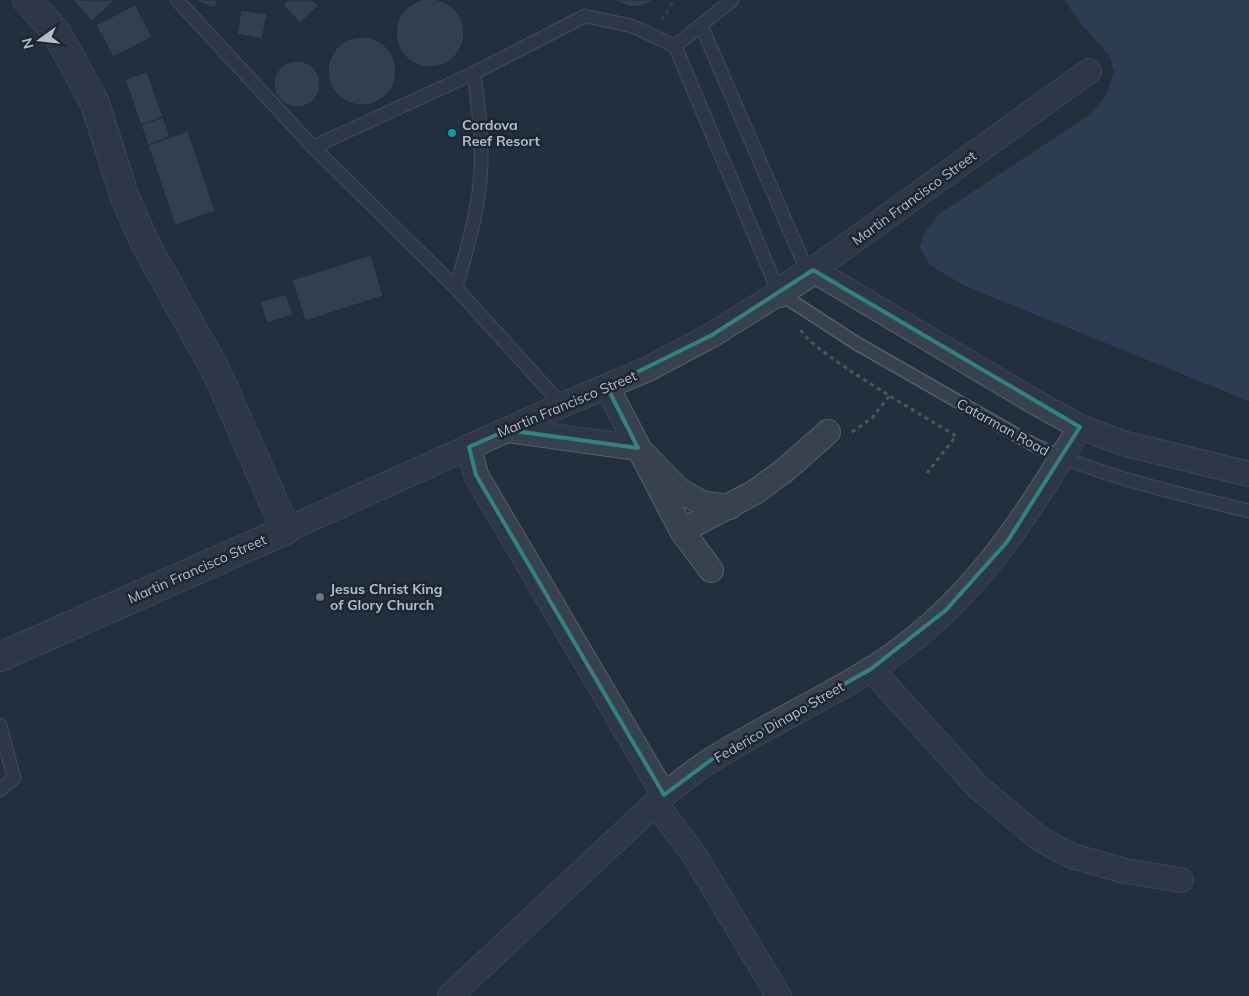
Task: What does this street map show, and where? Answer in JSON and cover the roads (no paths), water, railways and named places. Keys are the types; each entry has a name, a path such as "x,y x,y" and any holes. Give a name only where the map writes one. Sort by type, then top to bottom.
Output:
{"street":[{"path":"26,0 56,32 94,104 125,198 140,231 216,371 286,530"},
{"name":"Martin Francisco Street","path":"0,657 562,405 607,387 786,298 810,271 1089,71"},
{"path":"810,271 1032,401 1080,427 1126,444 1249,474"},
{"path":"607,387 682,531 711,570"},
{"name":"Federico Dinapo Street","path":"450,996 660,800 715,757 871,670 946,610 977,580 1033,507 1080,427"},
{"path":"507,430 638,448 679,490 702,503 730,507"},
{"path":"682,531 730,507 785,470 828,432"},
{"path":"468,447 476,475 660,800 778,996"},
{"path":"871,670 978,787 1040,839 1072,856 1125,871 1181,880"}],"lane":[{"path":"176,0 313,147 456,288 562,405"},
{"path":"676,46 732,0"},
{"path":"313,147 474,73 585,16 632,26 676,46 786,298"},
{"path":"701,25 810,271"},
{"path":"456,288 470,237 481,168 479,117 474,73"},
{"name":"Catarman Road","path":"786,298 856,343 1009,433 1062,458 1141,484 1249,511"},
{"path":"0,725 14,778 0,790"}],"water":[{"path":"1064,0 1249,0 1249,401 965,286 930,265 920,247 924,233 939,214 1091,114 1106,95 1114,72 1110,56 1082,25"}],"place":[{"name":"Cordova Reef Resort","path":"452,133"},
{"name":"Jesus Christ King of Glory Church","path":"320,597"}]}
